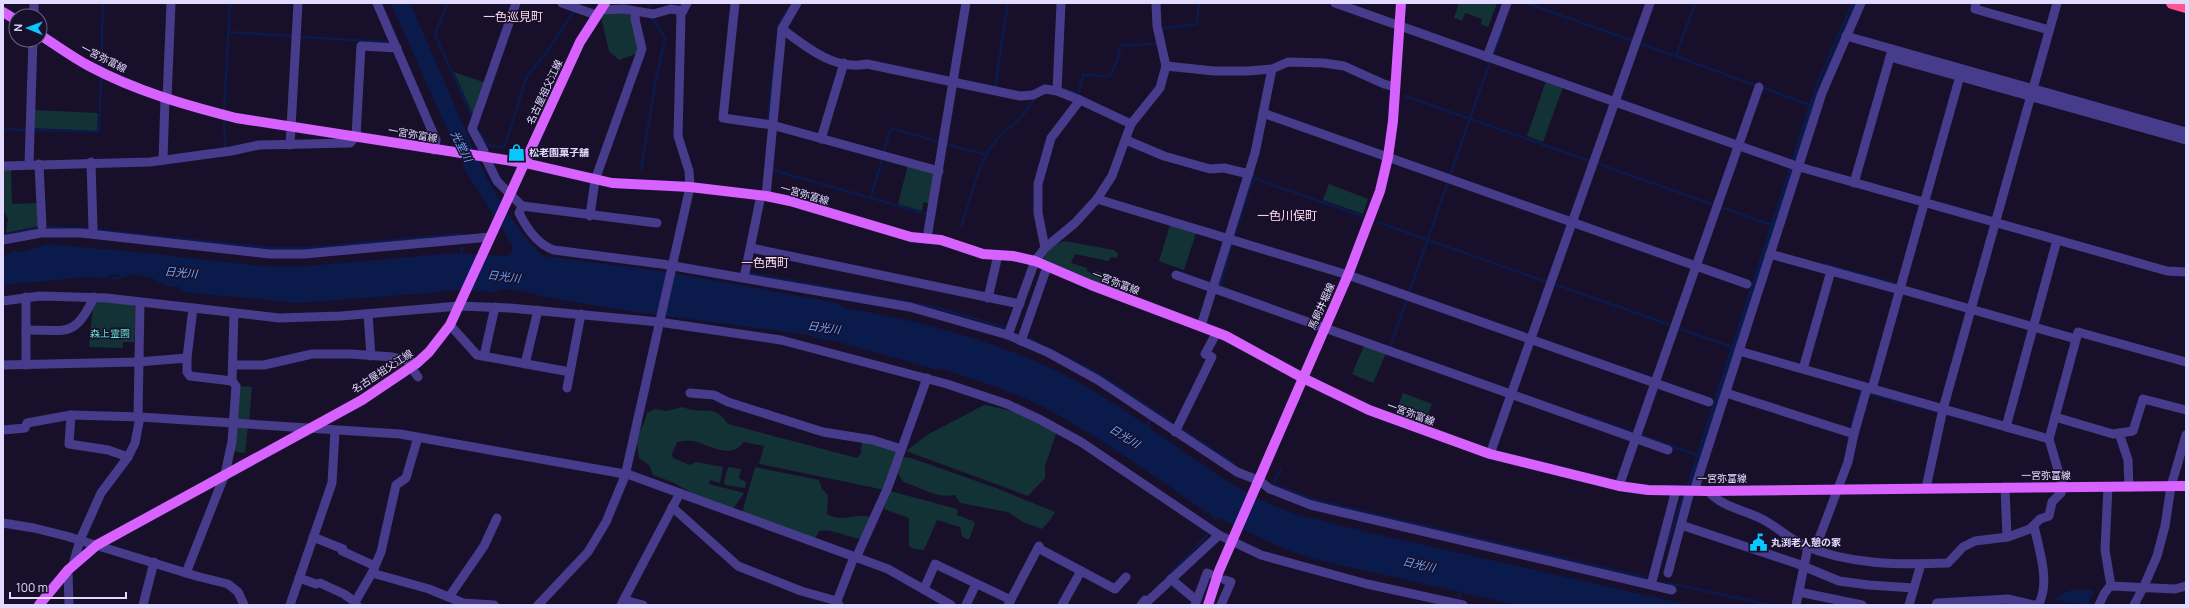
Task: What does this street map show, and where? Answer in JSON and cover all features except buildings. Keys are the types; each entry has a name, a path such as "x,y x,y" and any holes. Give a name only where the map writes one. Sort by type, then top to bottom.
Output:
{"highway":[{"path":"2172,3 2186,7"}],"main road":[{"name":"馬飼井堀線","path":"1208,605 1233,540 1259,483 1369,223 1388,157 1401,3"},
{"name":"名古屋祖父江線","path":"39,605 50,589 70,567 97,545 362,400 414,365 437,343 450,325 580,42 600,9"},
{"name":"一宮弥富線","path":"48,39 89,66 166,99 236,118 356,136 434,150 525,162 612,183 690,187 763,196 790,201 911,237 941,240 983,254 1013,256 1035,261 1091,285 1217,332 1303,378 1369,410 1490,454 1618,486 1648,490 1692,491 2186,486"}],"street":[{"path":"163,160 171,3"},
{"path":"290,145 298,3"},
{"path":"377,3 436,140 434,150"},
{"path":"516,3 472,129 484,151 483,157 497,181 509,198 522,206 590,216 657,223"},
{"path":"562,3 600,9 624,9 653,14 685,7"},
{"path":"735,3 723,118 772,126 939,171"},
{"path":"927,238 966,3"},
{"path":"1056,91 1061,3"},
{"path":"1008,335 1035,261 1045,248 1075,223 1097,199 1112,176 1131,124 1160,88 1166,66 1157,26 1156,3"},
{"path":"1335,3 1794,165 2167,271 2186,272"},
{"path":"1487,56 1506,3"},
{"path":"1490,454 1650,3"},
{"path":"1668,573 1681,524 1726,393 1770,254 1794,165 1822,93 1861,3"},
{"path":"1976,3 1975,9 2049,30"},
{"path":"1926,488 1943,409 2057,3"},
{"path":"744,278 763,196 782,29 794,4"},
{"path":"538,605 588,552 606,522 625,476 690,187 689,171 678,136 681,14 685,7"},
{"path":"590,216 595,180 642,49 635,19 636,12"},
{"path":"782,29 812,51 844,63 856,66 867,64 1020,96 1033,95 1045,89 1056,91 1080,100 1131,124"},
{"path":"1846,36 1960,76 2186,132"},
{"path":"3,166 163,160 231,151 259,145 350,143 356,136 361,46 397,48"},
{"path":"29,164 33,48"},
{"path":"1891,53 2032,93 2186,140"},
{"path":"1854,183 1891,53"},
{"path":"1166,66 1214,71 1272,69 1288,62 1344,66 1384,84 1395,87"},
{"path":"821,139 844,63"},
{"path":"1201,326 1249,174 1272,69"},
{"path":"1796,605 1804,566 1839,489 1848,462 1854,434 1870,388 1900,290 1960,76"},
{"path":"1618,486 1759,87"},
{"path":"1045,248 1038,213 1038,184 1051,138 1080,100"},
{"path":"1263,113 1747,284"},
{"path":"1126,140 1164,156 1210,168 1224,168 1249,174"},
{"path":"91,162 93,229"},
{"path":"39,164 42,226"},
{"path":"1097,199 1348,275 1709,402"},
{"path":"522,206 519,213 524,224 546,248 744,278 910,307 1008,335 1049,353 1098,380 1237,472 1270,489 1311,505 1672,590"},
{"path":"3,240 41,233 81,233 270,254 304,254 492,233"},
{"path":"2006,427 2057,240"},
{"path":"751,248 1020,304"},
{"path":"1770,254 2076,339"},
{"path":"988,298 998,256"},
{"path":"1021,341 1047,266"},
{"path":"1803,369 1831,271"},
{"path":"1176,275 1668,450"},
{"path":"26,297 26,365"},
{"path":"3,301 26,297 94,297 279,318 368,314 459,306 538,310 660,320 781,340 927,378 1007,404 1039,419 1081,442 1219,535 1233,540 1261,555 1367,584 1463,605"},
{"path":"26,330 70,330 78,325 94,297"},
{"path":"69,605 70,567 80,540 101,493 128,457 135,443 139,417 138,362 140,302"},
{"path":"193,308 187,358 187,372 190,376 232,381"},
{"path":"484,356 496,308"},
{"path":"525,364 538,310"},
{"path":"186,573 225,474 234,424 236,386 232,381 232,365 234,313"},
{"path":"368,314 371,356"},
{"path":"567,388 581,314"},
{"path":"450,325 477,355 570,372"},
{"path":"1175,432 1212,357 1205,354 1217,332"},
{"path":"1708,491 1722,502 1762,519 1812,548 1854,560 1921,564 1948,563 1963,547 1974,541 2007,537 2034,526 2040,519 2049,516 2052,502 2061,493 2063,487 2048,439 2078,332 2186,362"},
{"path":"1739,352 2048,439"},
{"path":"232,365 264,365 312,354 393,357 414,365 418,377"},
{"path":"3,365 138,362 187,358"},
{"path":"672,507 738,566 801,591 838,603 855,558 886,492 927,378"},
{"path":"690,393 714,394 728,402 823,432 873,440 901,449"},
{"path":"1726,393 1854,434"},
{"path":"2055,417 2113,434 2133,430 2143,399 2186,410"},
{"path":"71,415 69,444 108,450 128,457"},
{"path":"3,430 25,428 27,423 71,415 139,417 308,429 418,437 625,476 630,475 888,569 951,605"},
{"path":"290,605 332,482 335,431"},
{"path":"2119,433 2128,460 2129,487"},
{"path":"2134,605 2157,556 2165,526 2171,486 2186,435"},
{"path":"300,578 344,594 356,603 373,570 388,524 396,485 406,478 418,437"},
{"path":"2108,487 2105,550 2112,586"},
{"path":"2005,488 2007,537"},
{"path":"1651,585 1676,490"},
{"path":"643,605 622,602 680,494"},
{"path":"449,597 484,546 497,518"},
{"path":"3,523 34,528 80,540 186,573 228,584 238,592 243,605"},
{"path":"1681,524 1804,566 1839,581 1914,588"},
{"path":"2034,526 2045,584 2042,599 2038,605"},
{"path":"1141,605 1145,600 1148,601 1219,535"},
{"path":"313,537 343,549 342,551 373,570 463,602 494,605"},
{"path":"924,589 935,564 976,584 1009,603 1039,547 1115,589 1126,577"},
{"path":"143,605 154,562"},
{"path":"1909,605 1921,564"},
{"path":"1062,605 1081,571"},
{"path":"1171,580 1196,603 1207,573 1210,574"},
{"path":"1221,605 1231,582 1225,580"},
{"path":"966,605 976,584"},
{"path":"2098,605 2104,594 2112,586 2144,586 2186,590"},
{"path":"2175,589 2186,586"},
{"path":"1799,592 1862,605"},
{"path":"1936,605 1937,603 2008,599 2034,605"}],"green space":[{"path":"1459,3 1497,3 1488,27 1481,24 1482,19 1465,13 1462,21 1454,18"},
{"path":"623,13 631,15 639,50 638,53 619,60 609,51 601,17 603,14"},
{"path":"454,72 486,83 474,117"},
{"path":"1546,81 1563,87 1543,142 1527,136"},
{"path":"34,110 98,113 97,131 33,128"},
{"path":"908,165 932,172 935,176 930,204 923,202 922,211 898,204"},
{"path":"3,169 11,169 12,204 38,203 39,226 6,233 8,219 3,210"},
{"path":"1329,184 1368,199 1363,214 1323,200"},
{"path":"1170,225 1196,233 1184,270 1159,261"},
{"path":"1064,241 1114,250 1118,254 1117,258 1111,257 1108,261 1075,254 1071,263 1087,268 1087,271 1093,274 1096,271 1136,286 1130,294 1111,288 1043,260 1048,249"},
{"name":"森上霊園","path":"98,300 132,305 136,308 134,342 123,342 123,348 89,347 93,306"},
{"path":"1364,346 1386,353 1373,383 1352,374"},
{"path":"238,386 252,387 249,422 236,421"},
{"path":"1403,393 1432,404 1424,424 1395,414"},
{"path":"984,405 1021,414 1055,430 1056,434 1045,466 1045,478 1028,496 906,451 927,435"},
{"path":"683,407 712,411 723,417 728,424 857,458 861,453 862,440 899,450 885,490 759,464 764,446 744,442 739,447 728,451 715,449 694,441 677,442 672,454 673,458 690,465 696,462 723,467 720,483 710,480 709,484 744,493 733,509 692,493 672,482 653,475 649,465 639,458 636,438 644,423 647,413 655,409 666,411"},
{"path":"235,425 248,426 245,453 231,451"},
{"path":"904,457 911,458 996,488 1055,512 1042,529 1023,522 1008,512 960,503 955,495 948,496 929,492 903,482 897,471"},
{"path":"728,467 741,469 739,478 746,482 745,488 725,485 724,482"},
{"path":"755,467 819,480 822,489 828,495 827,514 838,518 859,516 871,517 862,539 824,530 819,531 815,539 742,513"},
{"path":"890,491 957,509 957,515 973,521 975,524 969,539 962,536 960,527 937,520 924,550 914,549 909,546 909,518 884,509"}],"water":[{"path":"391,3 410,3 486,177 529,242 544,256 667,272 837,303 845,308 879,314 947,330 980,340 1013,352 1076,381 1129,413 1237,487 1288,511 1376,534 1652,597 1655,595 1657,598 1690,605 1517,605 1314,559 1282,548 1219,518 1216,521 1214,520 1214,517 1118,451 1044,407 1015,394 939,368 938,370 835,341 822,340 809,335 629,311 545,297 518,290 500,289 496,292 456,290 298,303 182,292 179,287 167,286 161,282 157,284 156,280 154,279 138,275 116,280 110,279 113,277 120,277 118,273 103,279 94,277 87,279 88,277 3,285 3,256 15,251 22,252 49,244 147,253 260,266 297,267 454,253 504,256 511,254 513,246 465,170"},
{"path":"2072,590 2094,590 2088,605 2056,600 2058,596"}],"waterway":[{"path":"101,68 103,3"},
{"path":"224,111 230,3"},
{"path":"447,3 435,35 472,116"},
{"path":"650,3 650,11"},
{"path":"995,87 1008,3"},
{"path":"1162,29 1197,24 1199,3"},
{"path":"1526,3 1633,41"},
{"path":"1676,56 1695,3"},
{"path":"1688,485 1819,79 1853,3"},
{"path":"1794,163 1816,96 1856,3"},
{"path":"778,31 778,25 789,8"},
{"path":"476,128 489,145 504,148 527,76 547,52 574,11"},
{"path":"641,169 656,79 665,38 653,19"},
{"path":"1493,56 1503,28"},
{"path":"228,32 292,36"},
{"path":"300,37 388,42"},
{"path":"1639,43 1810,105"},
{"path":"1065,89 1078,94 1083,75 1110,76 1117,61 1121,45 1156,44"},
{"path":"1450,175 1490,62"},
{"path":"768,121 774,63"},
{"path":"34,130 99,132 101,76"},
{"path":"1405,96 1590,161"},
{"path":"961,227 977,176 991,147 1020,118 1034,99"},
{"path":"224,120 225,147"},
{"path":"884,151 891,128 940,142"},
{"path":"3,129 26,130"},
{"path":"946,144 986,155"},
{"path":"871,196 882,160"},
{"path":"1596,163 1714,205"},
{"path":"494,164 496,169"},
{"path":"773,167 772,170 927,214"},
{"path":"1692,480 1793,168"},
{"path":"1234,236 1253,178 1362,216"},
{"path":"1409,293 1448,182"},
{"path":"1720,207 1772,225"},
{"path":"1380,223 1547,282"},
{"path":"45,227 90,229"},
{"path":"3,235 39,228"},
{"path":"96,230 271,248 308,248 462,234"},
{"path":"1220,287 1232,244"},
{"path":"462,248 462,255"},
{"path":"1825,264 1842,269"},
{"path":"1846,270 1899,285"},
{"path":"748,273 938,308 1006,328 1008,326"},
{"path":"1554,284 1670,325"},
{"path":"1390,347 1407,299"},
{"path":"1678,328 1732,347"},
{"path":"1026,337 1097,373 1174,424"},
{"path":"1852,424 1861,392"},
{"path":"1869,393 1938,412"},
{"path":"1947,415 1960,418"},
{"path":"1589,417 1633,433"},
{"path":"1145,429 1150,421"},
{"path":"1180,428 1234,464"},
{"path":"1640,435 1697,455"},
{"path":"1281,469 1273,485 1318,501 1647,578"},
{"path":"1668,542 1683,496"},
{"path":"1168,576 1207,535"},
{"path":"1668,583 1770,605"},
{"path":"1170,585 1184,595"},
{"path":"1459,598 1461,589"}],"place":[{"name":"松老園菓子舗","path":"516,152"},
{"name":"丸渕老人憩の家","path":"1758,542"}],"district":[{"name":"一色巡見町","path":"513,16"},
{"name":"一色川俣町","path":"1287,215"},
{"name":"一色西町","path":"765,262"}],"water label":[{"name":"光堂川","path":"462,146"},
{"name":"日光川","path":"181,272"},
{"name":"日光川","path":"504,276"},
{"name":"日光川","path":"824,327"},
{"name":"日光川","path":"1125,436"},
{"name":"日光川","path":"1419,564"}]}
